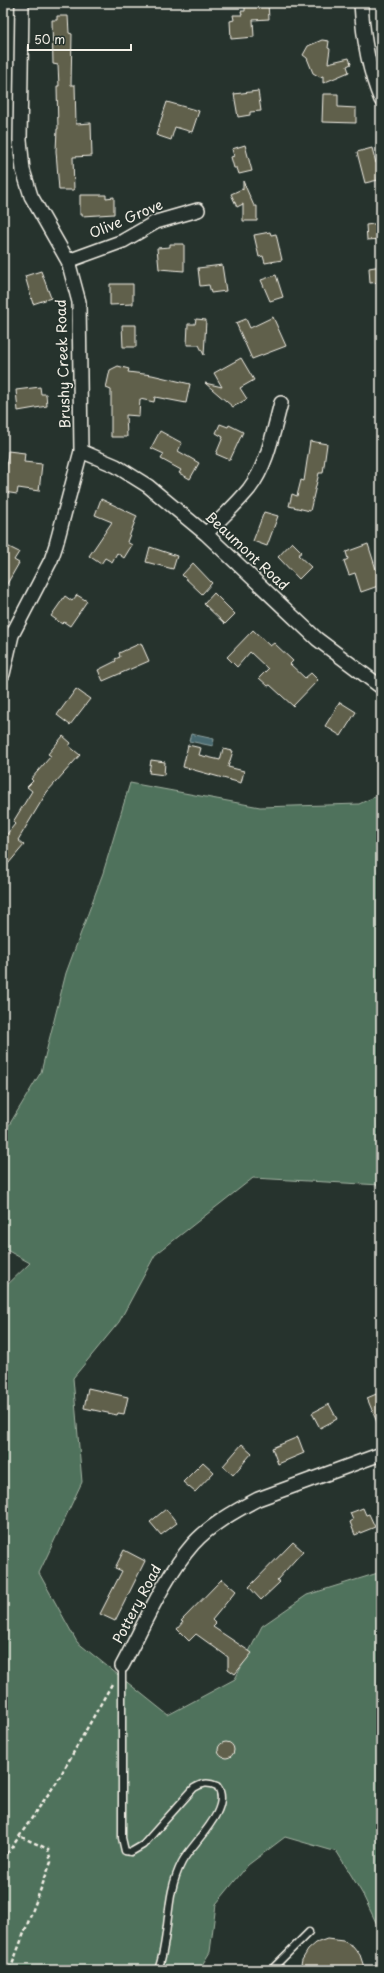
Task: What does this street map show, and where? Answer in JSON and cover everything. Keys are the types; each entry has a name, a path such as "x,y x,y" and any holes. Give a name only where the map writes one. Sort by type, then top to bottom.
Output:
{"street":[{"name":"Brushy Creek Road","path":"3,674 12,635 51,560 81,452 79,302 68,261 31,196 23,170 20,140 22,3"},
{"path":"361,3 362,24 371,75 381,100"},
{"name":"Olive Grove","path":"68,261 123,240 156,222 198,210"},
{"path":"206,534 249,489 258,474 269,448 281,403"},
{"name":"Beaumont Road","path":"81,452 116,466 148,486 206,534 317,639 381,687"},
{"name":"Pottery Road","path":"122,1666 171,1574 194,1543 209,1529 258,1499 381,1454"}],"lane":[{"path":"122,1666 122,1838 125,1851 131,1852 144,1845 194,1788 206,1783 217,1786 222,1797 218,1812 189,1851 175,1880 171,1894 165,1947 158,1970"},
{"path":"271,1970 309,1932"}],"path":[{"name":"Pottery Road","path":"3,1860 58,1780 122,1666"},
{"path":"10,1970 51,1862 48,1849 19,1836"}],"green space":[{"path":"130,783 260,807 359,804 381,794 381,1185 253,1178 155,1255 119,1322 73,1378 82,1482 39,1573 77,1642 168,1715 235,1679 262,1626 307,1595 381,1572 381,1933 362,1893 337,1852 285,1837 248,1865 216,1904 210,1952 199,1970 3,1970 3,1289 30,1263 3,1248 3,1135 41,1072 66,973 103,873"}],"water":[{"path":"191,734 214,739 213,746 189,741"}],"building":[{"path":"252,3 268,3 269,19 253,20 254,37 231,39 230,21 234,20 233,15 242,15 241,11 245,11 245,5 252,5"},
{"path":"57,16 68,16 69,33 72,34 71,85 75,85 76,124 91,123 92,156 73,157 74,190 59,190 56,151 58,129 57,86 59,86 58,65 53,64 52,20 57,20"},
{"path":"322,40 329,41 328,48 330,49 328,63 349,58 351,64 347,66 349,72 323,83 323,76 320,77 313,73 307,58 303,55 308,46"},
{"path":"258,91 261,111 250,112 250,115 238,117 234,94"},
{"path":"323,94 338,94 338,107 356,108 356,123 322,122"},
{"path":"167,102 199,111 192,132 175,127 171,140 156,135"},
{"path":"245,145 252,171 239,174 237,168 234,168 231,157 234,156 232,149"},
{"path":"372,148 376,163 381,162 381,176 378,177 378,180 365,183 357,152"},
{"path":"243,181 254,206 257,206 257,221 243,221 243,204 237,207 231,194 242,189 243,190"},
{"path":"80,195 106,195 106,198 114,197 114,214 82,216 82,214 80,214"},
{"path":"381,223 381,239 367,240 366,225"},
{"path":"270,232 271,235 276,234 282,260 265,263 263,256 259,257 254,235"},
{"path":"170,244 184,244 184,271 159,269 157,248 170,247"},
{"path":"222,265 226,291 211,293 209,285 200,286 198,268"},
{"path":"381,266 381,282 370,283 369,268"},
{"path":"41,271 51,298 33,304 25,276"},
{"path":"276,275 283,297 270,301 261,280"},
{"path":"110,284 133,284 133,304 110,305"},
{"path":"273,317 286,346 252,359 236,323 246,319 250,328"},
{"path":"196,319 206,320 204,355 199,345 187,345 188,324 195,324"},
{"path":"122,325 136,325 136,347 123,347"},
{"path":"241,358 254,380 240,388 247,399 233,407 205,383 222,387 214,373"},
{"path":"118,366 129,369 128,372 152,375 190,384 186,403 155,397 154,402 140,399 139,416 126,415 127,437 111,437 111,390 106,388 110,370"},
{"path":"40,387 41,394 46,394 47,406 18,411 16,390"},
{"path":"220,424 228,427 229,425 243,432 230,460 216,454 223,437 216,433"},
{"path":"160,431 182,443 178,451 199,463 190,479 179,473 181,470 161,459 164,454 151,448"},
{"path":"310,441 327,444 323,473 319,473 310,511 289,506 292,494 297,496 301,480 304,481"},
{"path":"8,451 25,453 24,462 42,464 39,491 18,488 17,494 4,492"},
{"path":"101,499 137,516 127,542 132,545 124,558 117,553 112,562 105,558 101,564 89,556 112,522 95,515"},
{"path":"264,512 278,516 267,546 253,541"},
{"path":"292,542 302,552 298,555 311,567 299,579 278,557"},
{"path":"3,544 19,552 14,560 19,563 3,591"},
{"path":"368,544 381,585 361,592 355,573 349,575 344,561 348,559 346,552"},
{"path":"150,547 177,556 173,569 146,562"},
{"path":"193,563 212,583 202,594 182,575"},
{"path":"214,593 235,614 225,624 204,604"},
{"path":"77,595 87,601 70,626 64,622 62,624 51,616 65,596 72,601"},
{"path":"253,630 270,646 274,643 293,661 290,664 305,678 311,673 318,680 293,706 270,685 268,686 259,678 268,669 250,652 237,667 227,657"},
{"path":"141,643 149,661 103,681 98,670 116,661 115,659 120,657 119,653"},
{"path":"76,689 90,699 70,725 57,715"},
{"path":"340,702 356,712 341,736 325,726"},
{"path":"63,736 71,743 69,746 80,755 47,792 18,840 24,845 3,870 3,839 15,824 13,822 32,791 27,787 33,781 31,779 51,756 48,754"},
{"path":"188,745 201,748 199,755 220,760 223,749 233,751 228,767 244,771 241,783 183,767"},
{"path":"151,760 165,762 164,775 149,773"},
{"path":"88,1388 128,1397 124,1414 118,1413 117,1415 84,1408"},
{"path":"381,1392 381,1432 367,1398"},
{"path":"329,1404 337,1419 320,1428 312,1413"},
{"path":"298,1437 304,1453 278,1464 272,1448"},
{"path":"242,1444 252,1453 233,1475 223,1466"},
{"path":"203,1462 214,1472 195,1492 183,1482"},
{"path":"363,1508 366,1515 369,1514 375,1527 355,1535 350,1522 353,1520 350,1513"},
{"path":"166,1509 177,1523 161,1535 150,1522"},
{"path":"293,1542 303,1551 277,1580 280,1582 261,1600 249,1587"},
{"path":"124,1550 145,1561 115,1621 100,1614 122,1571 115,1568"},
{"path":"222,1579 236,1591 212,1620 216,1624 213,1627 252,1653 235,1674 228,1669 228,1657 196,1634 189,1641 177,1629 183,1622 181,1621"},
{"path":"226,1742 232,1744 234,1750 232,1756 226,1758 220,1756 218,1750 220,1744"},
{"path":"327,1939 343,1941 353,1946 360,1955 365,1970 300,1970 302,1960 308,1950 316,1943"}]}
